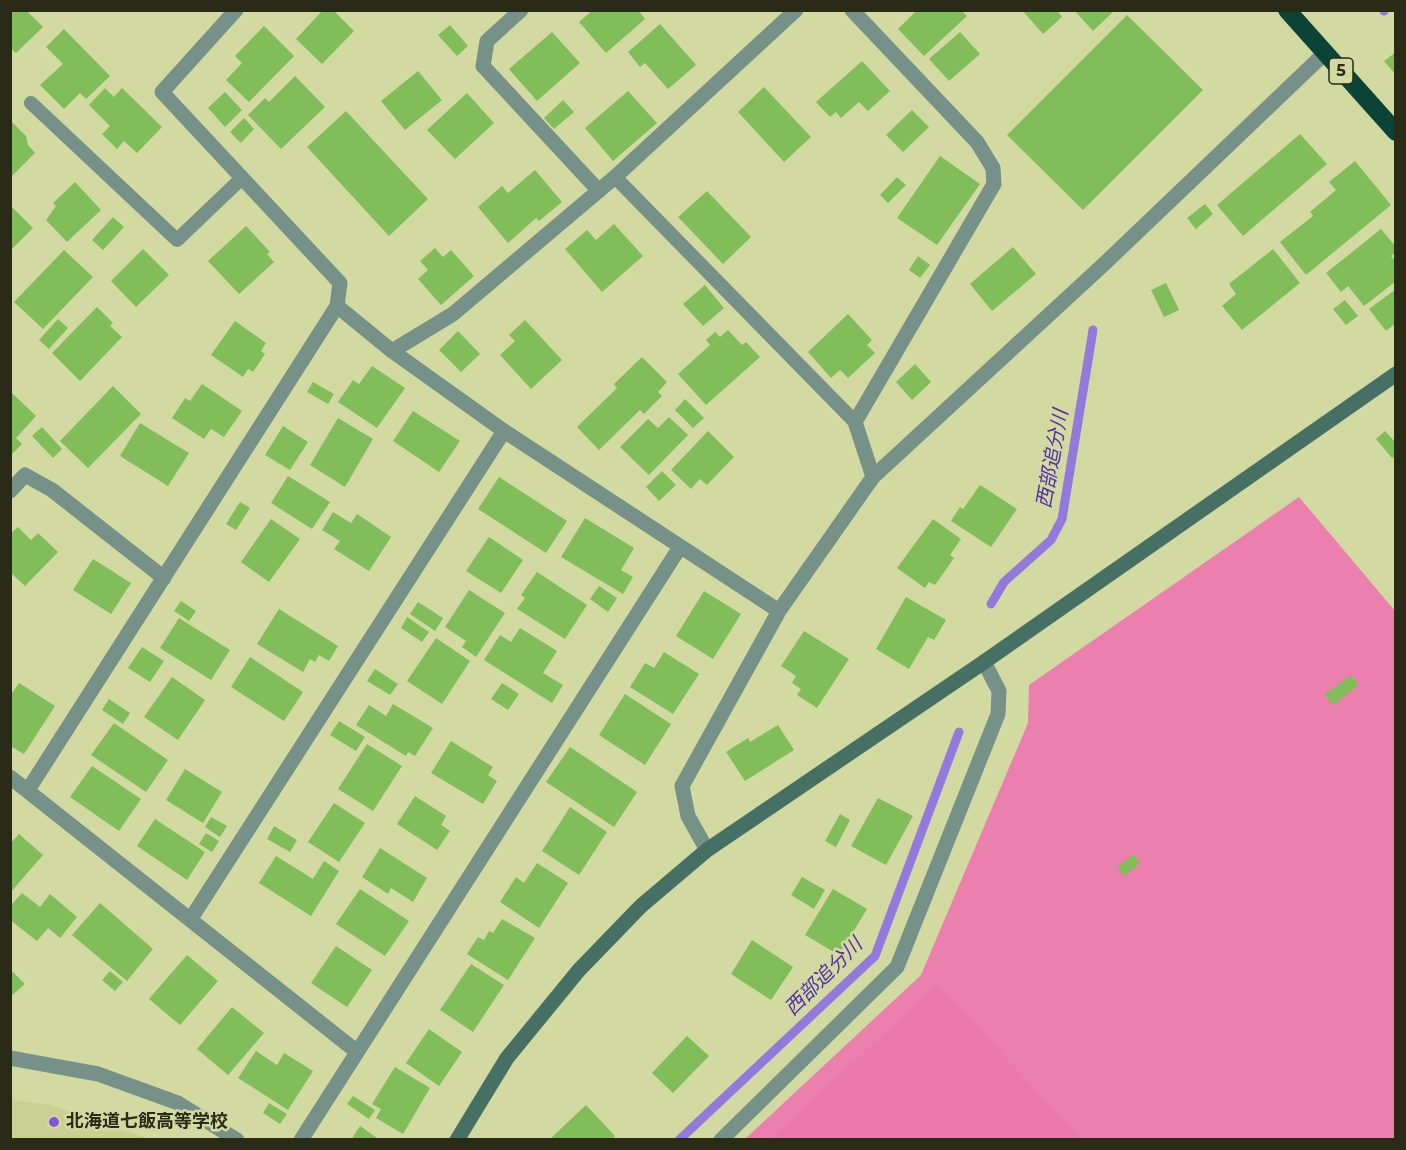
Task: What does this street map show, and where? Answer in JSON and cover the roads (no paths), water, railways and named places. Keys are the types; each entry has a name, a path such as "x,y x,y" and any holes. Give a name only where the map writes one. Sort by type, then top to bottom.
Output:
{"highway":[{"name":"5","path":"1287,10 1395,132"}],"street":[{"path":"28,790 337,306 340,283 162,92 236,10"},
{"path":"521,10 488,41 483,66 598,191"},
{"path":"392,351 453,314 615,177 796,10"},
{"path":"852,10 977,142 993,168 994,184 855,422 873,477"},
{"path":"707,850 688,816 682,786 779,611 873,477 1103,266 1325,53"},
{"path":"337,306 392,351 504,431 779,611"},
{"path":"457,1140 507,1058 579,970 641,906 707,850 984,662 1395,374"},
{"path":"190,920 504,431"},
{"path":"10,491 25,475 43,485 164,578"},
{"path":"301,1140 680,547"},
{"path":"721,1140 897,967 998,714 999,691 984,662"},
{"path":"10,777 356,1051"},
{"path":"10,1058 98,1074 178,1103 237,1140"}],"lane":[{"path":"31,103 177,240 242,178"},
{"path":"615,177 855,422"}],"waterway":[{"name":"西部追分川","path":"991,604 1004,582 1051,540 1062,519 1093,330"},
{"name":"西部追分川","path":"679,1140 875,956 959,732"}],"place":[{"name":"北海道七飯高等学校","path":"54,1122"}]}
